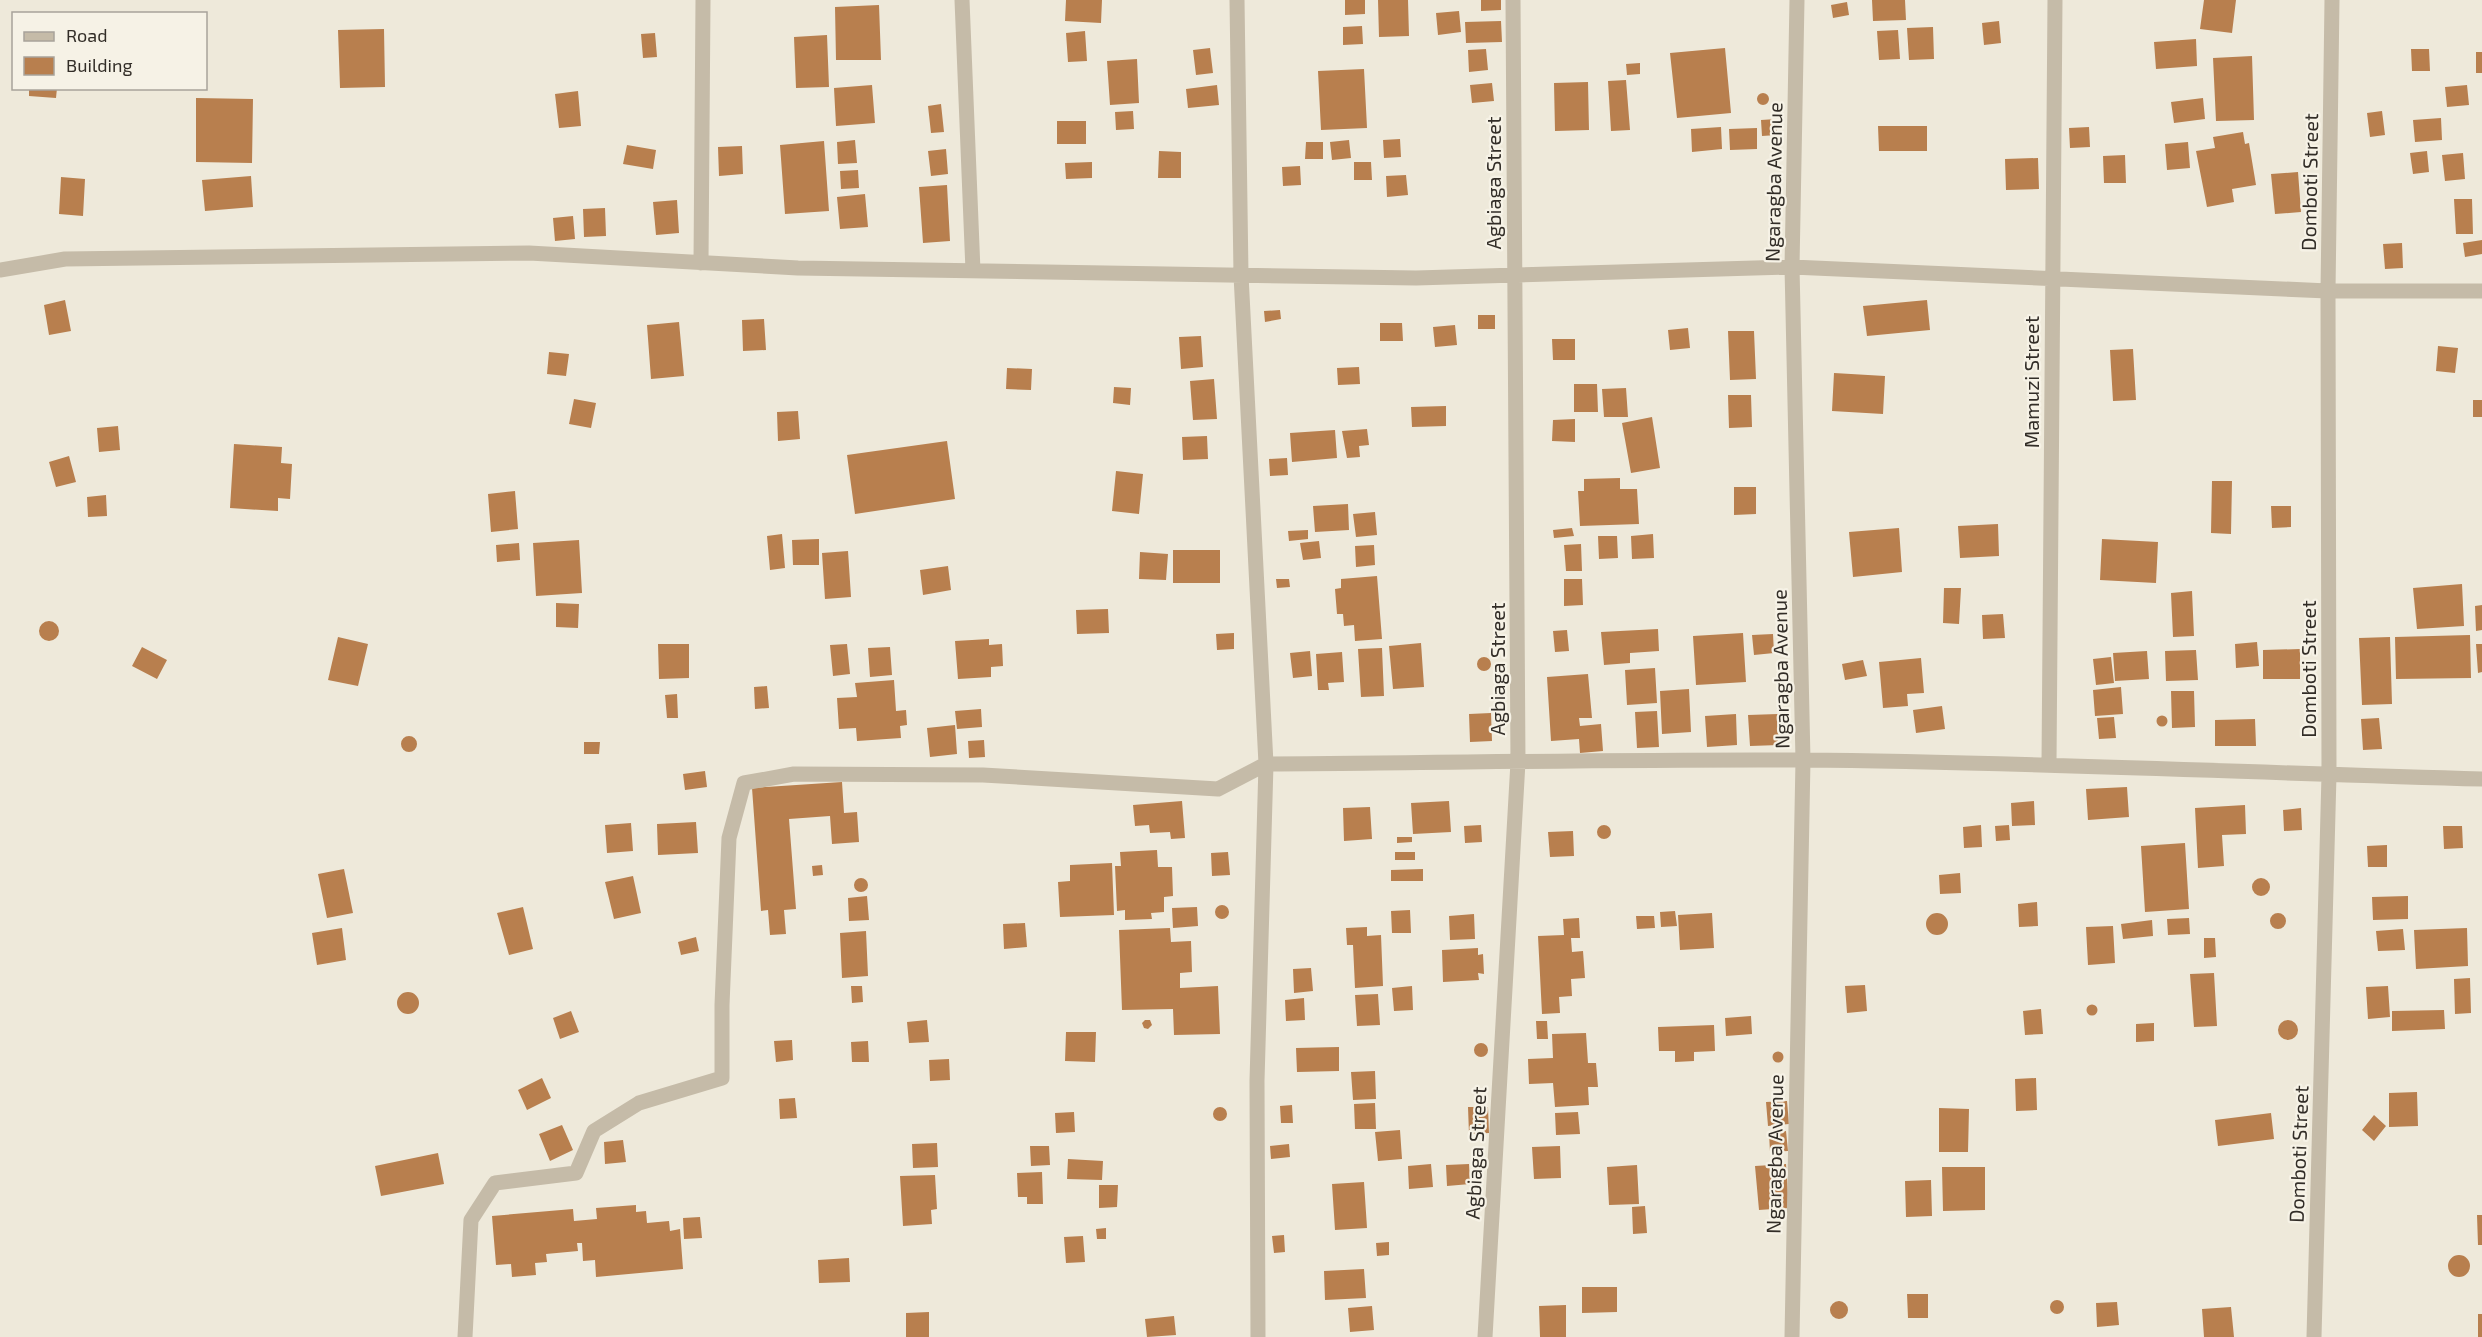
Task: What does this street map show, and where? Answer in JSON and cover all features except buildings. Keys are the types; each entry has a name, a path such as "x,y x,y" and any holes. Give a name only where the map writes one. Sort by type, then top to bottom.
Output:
{"street":[{"path":"701,263 704,0"},
{"path":"962,0 973,271"},
{"path":"1237,0 1241,276 1266,764 1257,1081 1258,1337"},
{"name":"Agbiaga Street","path":"1485,1337 1518,762 1513,0"},
{"name":"Ngaragba Avenue","path":"1792,1337 1803,760 1792,267 1797,0"},
{"name":"Mamuzi Street","path":"2049,764 2055,0"},
{"name":"Domboti Street","path":"2314,1337 2329,775 2328,291 2332,0"},
{"path":"0,270 65,260 529,253 798,268 1416,278 1792,267 2328,291 2482,291"},
{"path":"465,1337 471,1220 495,1183 576,1173 594,1131 639,1103 722,1078 722,1005 729,838 744,783 794,774 983,775 1218,789 1266,764 1803,760 2049,764 2482,779"}]}
